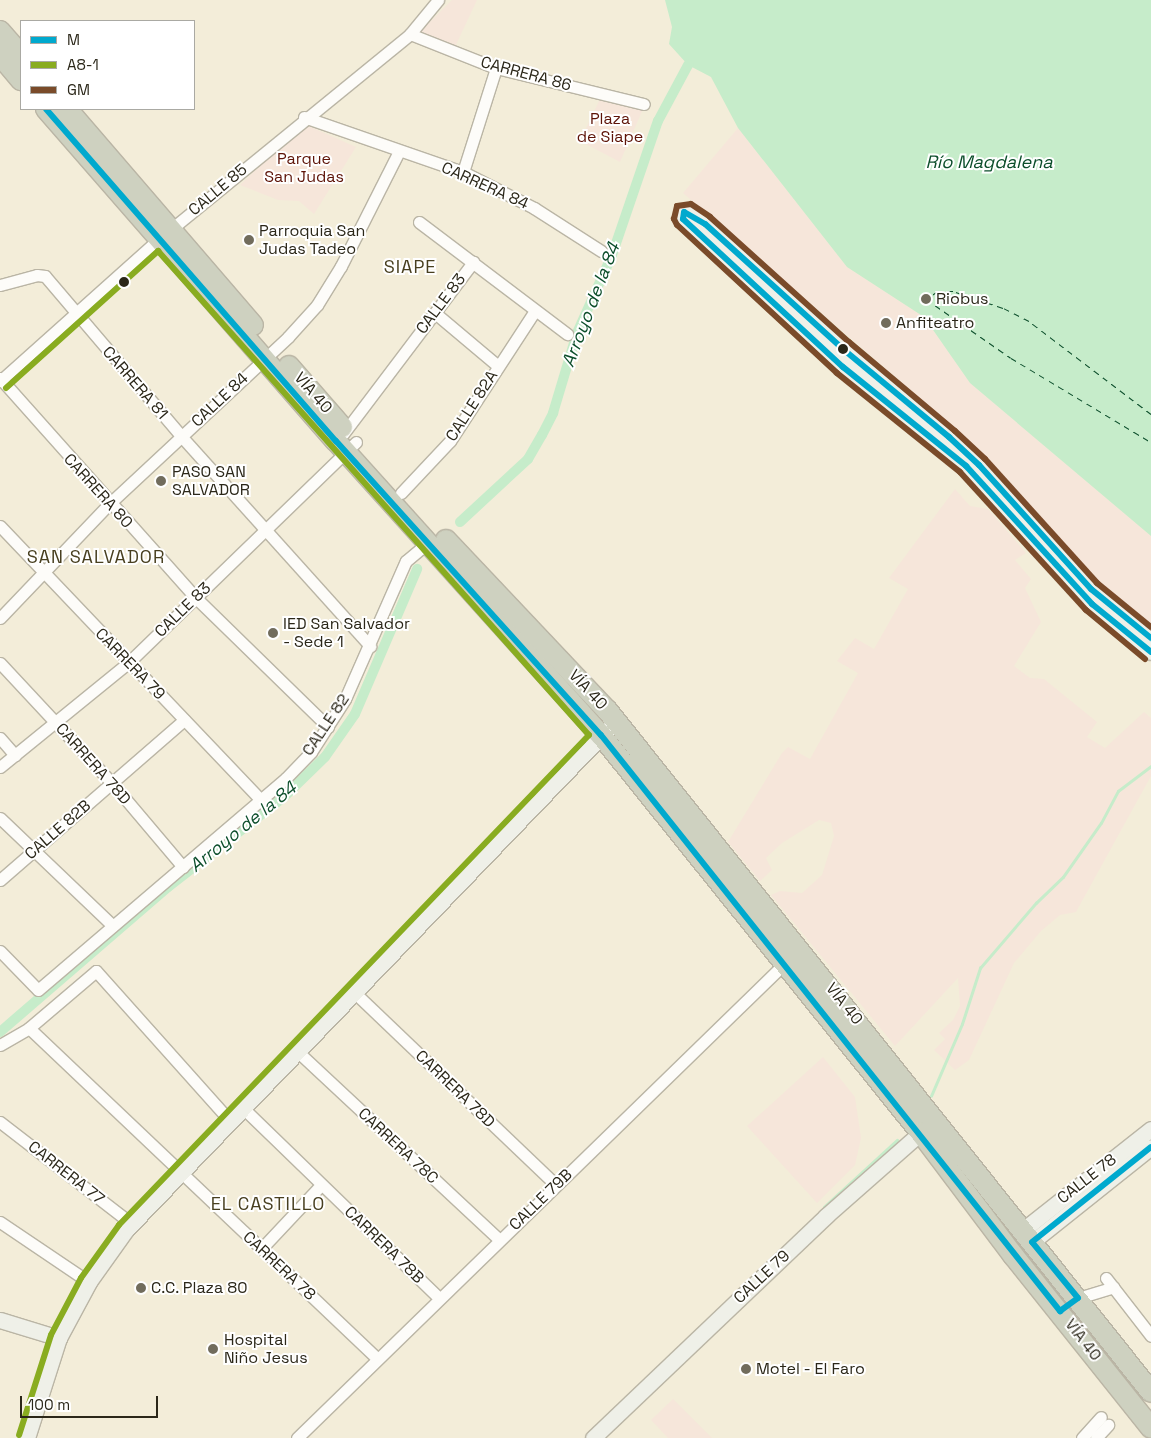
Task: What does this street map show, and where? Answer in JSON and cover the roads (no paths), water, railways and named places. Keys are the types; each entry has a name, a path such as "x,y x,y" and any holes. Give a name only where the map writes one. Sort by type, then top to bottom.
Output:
{"highway":[{"path":"0,31 20,54"},
{"path":"0,55 20,79"},
{"name":"VÍA 40","path":"47,110 165,234 346,441 429,542 706,850 928,1126 1060,1311 1151,1428"},
{"name":"VÍA 40","path":"68,110 165,234"},
{"name":"VÍA 40","path":"346,441 401,493 617,721 786,963 928,1126 1083,1297 1151,1392"},
{"path":"1060,1311 1083,1297"}],"main road":[{"path":"1151,638 1091,589 959,446 843,349 705,224 689,212 684,212 682,216 688,224 843,367 966,466 1092,604 1151,652"},
{"path":"843,367 864,374 943,440 959,446"},
{"path":"27,1438 59,1338 89,1282 132,1224 617,721"},
{"name":"CALLE 79","path":"593,1438 826,1216 928,1126"},
{"name":"CALLE 78","path":"1028,1236 1151,1129"},
{"name":"CALLE 78","path":"1028,1236 1151,1147"},
{"path":"0,1320 59,1338"}],"street":[{"name":"CALLE 85","path":"1,380 165,234 304,117 410,34 438,0"},
{"name":"CARRERA 86","path":"410,34 496,68 644,104"},
{"path":"463,172 496,68"},
{"name":"CARRERA 84","path":"304,117 463,172 534,208 601,251"},
{"name":"CALLE 84","path":"0,618 40,572 109,504 269,354 316,305 341,266 399,151"},
{"path":"419,222 473,262 534,312 567,334"},
{"name":"CALLE 83","path":"0,767 129,662 264,529 346,441 473,262"},
{"name":"CARRERA 81","path":"0,285 43,274 181,436 370,646"},
{"name":"CALLE 82A","path":"401,493 450,442 534,312"},
{"path":"435,313 498,366"},
{"name":"CARRERA 80","path":"1,380 109,504 195,597 328,727"},
{"name":"CARRERA 79","path":"0,526 40,572 261,800"},
{"name":"CALLE 82","path":"0,951 38,990 261,800 311,752 328,727 345,699 370,646 406,561 429,542"},
{"name":"CARRERA 78D","path":"0,663 112,783 183,866"},
{"name":"CALLE 82B","path":"0,880 184,720"},
{"path":"0,738 15,755"},
{"path":"0,818 35,849 113,926"},
{"name":"CALLE 79B","path":"297,1438 786,963"},
{"path":"0,1044 28,1028 92,972 101,973 230,1121"},
{"name":"CARRERA 78D","path":"354,992 556,1185"},
{"name":"CARRERA 78","path":"28,1028 260,1249 378,1358"},
{"name":"CARRERA 78C","path":"297,1051 500,1240"},
{"name":"CARRERA 78B","path":"243,1108 439,1298"},
{"name":"CARRERA 77","path":"0,1122 132,1224"},
{"path":"260,1249 321,1185"},
{"path":"0,1222 89,1282"},
{"path":"1083,1297 1110,1282 1151,1336"},
{"path":"1082,1438 1105,1421 1096,1438"}],"water":[{"name":"Río Magdalena","path":"665,0 1151,0 1151,536 970,383 924,317 847,267 738,128 711,77 688,65 669,44 672,27"}],"waterway":[{"name":"Arroyo de la 84","path":"460,522 528,459 553,413 577,333 612,255 658,121 688,65"},
{"name":"Arroyo de la 84","path":"0,1032 168,887 284,797 325,757 355,714 417,569"},
{"path":"931,1096 962,1024 980,968 1036,903 1063,877 1101,823 1118,791 1151,766"},
{"path":"824,1207 897,1140"}],"place":[{"name":"Parroquia San Judas Tadeo","path":"249,240"},
{"name":"Riobus","path":"926,299"},
{"name":"Anfiteatro","path":"886,323"},
{"name":"PASO SAN SALVADOR","path":"161,481"},
{"name":"IED San Salvador - Sede 1","path":"273,633"},
{"name":"C.C. Plaza 80","path":"141,1288"},
{"name":"Hospital Niño Jesus","path":"213,1349"},
{"name":"Motel - El Faro","path":"746,1369"}],"district":[{"name":"SIAPE","path":"410,267"},
{"name":"SAN SALVADOR","path":"96,557"},
{"name":"EL CASTILLO","path":"268,1204"}],"park label":[{"name":"Plaza de Siape","path":"610,128"},
{"name":"Parque San Judas","path":"304,168"}]}
